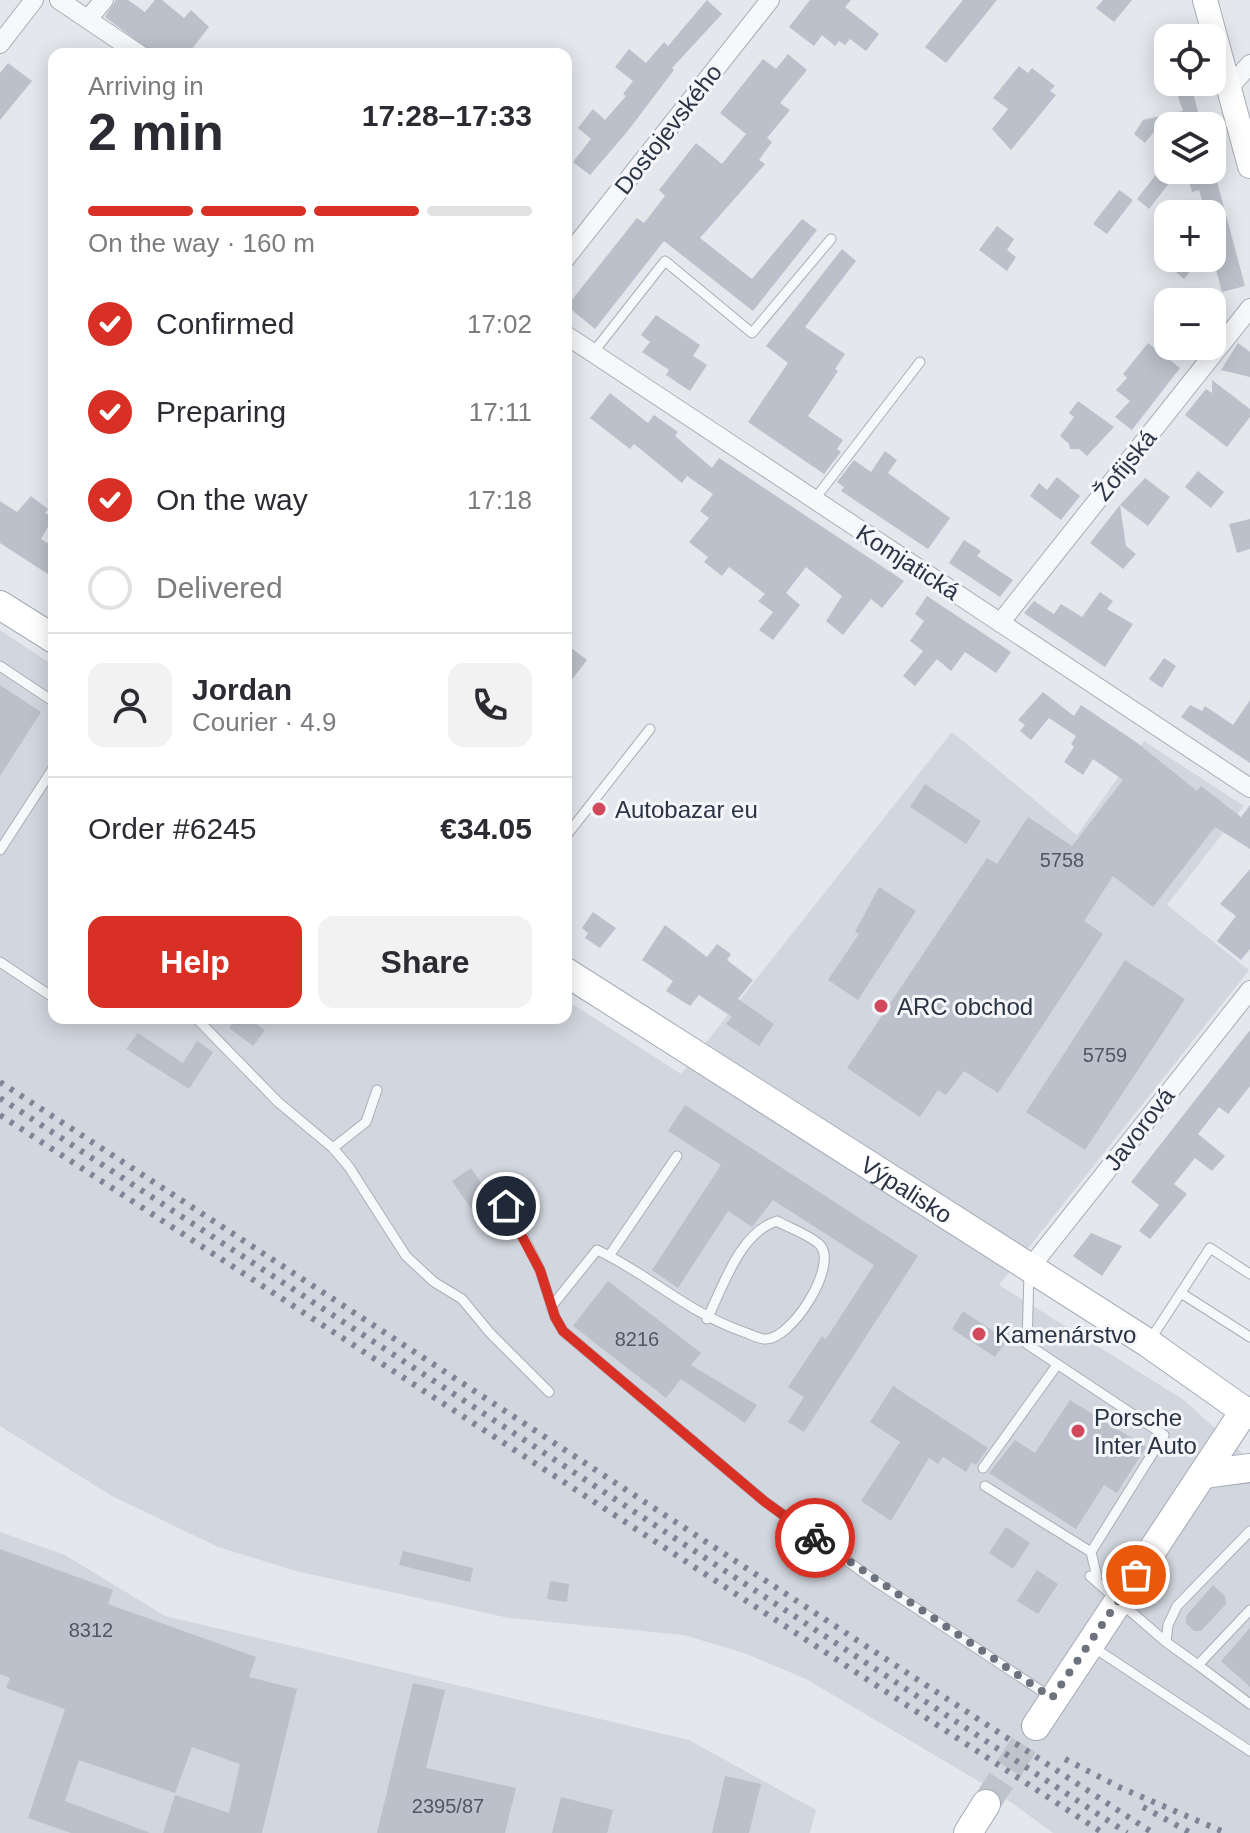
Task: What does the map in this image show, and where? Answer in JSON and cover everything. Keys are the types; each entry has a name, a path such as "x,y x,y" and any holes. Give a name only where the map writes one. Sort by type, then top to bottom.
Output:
{"main road":[{"path":"1205,0 1250,166"},
{"path":"0,605 48,635"},
{"name":"Výpalisko","path":"572,976 1249,1410"},
{"path":"1036,1726 1249,1410"},
{"path":"1204,1474 1250,1468"},
{"path":"968,1833 986,1804"}],"street":[{"path":"0,44 34,0"},
{"path":"59,0 130,48"},
{"path":"88,19 104,0"},
{"name":"Dostojevského","path":"572,250 770,0"},
{"path":"1230,87 1250,64"},
{"name":"Žofijská","path":"1000,623 1250,308"},
{"name":"Komjatická","path":"572,339 1250,788"},
{"name":"Javorová","path":"1029,1269 1250,990"}],"lane":[{"path":"592,354 665,261 752,333 831,239"},
{"path":"814,500 920,362"},
{"path":"0,666 48,698"},
{"path":"572,828 650,729"},
{"path":"0,850 48,776"},
{"path":"0,962 48,994"},
{"path":"202,1024 278,1102 333,1148 349,1167 406,1256 434,1282 462,1299 490,1333 549,1392"},
{"path":"333,1148 366,1122 377,1090"},
{"path":"609,1256 677,1156"},
{"path":"500,1189 540,1270 551,1307 563,1331 764,1501 875,1581 1052,1698"},
{"path":"551,1307 597,1250 707,1319 765,1340 780,1336 795,1321 825,1270 825,1255 820,1245 777,1221 763,1226 746,1246 707,1319"},
{"path":"1148,1343 1210,1248 1250,1274"},
{"path":"1029,1269 1027,1344 1164,1435 1091,1552"},
{"path":"1181,1293 1250,1337"},
{"path":"983,1468 1053,1363"},
{"path":"985,1486 1091,1552 1097,1577 1090,1576 1166,1642 1250,1704"},
{"path":"1166,1642 1168,1625 1177,1606 1241,1536 1250,1531"},
{"path":"1198,1665 1250,1610"},
{"path":"1090,1646 1250,1751"}],"shaded area":[{"path":"0,630 48,662 48,1024 572,1024 572,1004 681,1074 952,732 1077,835 1144,741 1244,806 1167,905 1249,970 999,1285 1184,1400 1250,1460 1250,1833 1053,1833 997,1792 806,1679 744,1653 684,1635 509,1618 296,1571 218,1547 112,1496 0,1426"},
{"path":"0,1532 65,1555 165,1616 689,1740 816,1810 810,1833 0,1833"}],"building":[{"path":"116,0 128,0 145,12 155,0 162,0 184,18 191,10 209,27 193,48 147,48 105,17"},
{"path":"707,0 722,14 672,68 674,70 627,132 590,175 573,162 591,139 578,128 593,109 605,120 626,96 623,94 633,81 615,67 629,49 646,63 664,42 668,46"},
{"path":"810,0 851,0 845,7 879,34 866,51 850,39 845,45 839,41 835,46 822,35 814,46 789,27"},
{"path":"963,0 997,0 946,63 925,47"},
{"path":"1103,0 1132,0 1114,22 1096,8"},
{"path":"788,54 807,70 780,103 790,110 767,138 772,142 759,160 765,164 700,238 752,279 802,219 817,230 753,311 664,241 595,329 572,310 572,300 637,218 644,223 665,196 659,190 696,143 722,164 746,134 720,113 763,59 776,69"},
{"path":"8,63 32,81 0,120 0,73"},
{"path":"1019,66 1028,73 1032,68 1055,86 1050,91 1056,95 1011,150 992,129 1008,109 993,98"},
{"path":"1178,96 1194,96 1198,112 1179,112 1183,111"},
{"path":"1154,118 1154,132 1145,143 1134,134 1143,120"},
{"path":"1154,177 1154,184 1168,184 1149,209 1137,199"},
{"path":"1190,184 1218,184 1222,200 1202,200 1199,190 1192,192"},
{"path":"1119,190 1133,200 1107,234 1093,224"},
{"path":"1226,215 1245,286 1226,291 1226,288 1221,288 1217,272 1226,272"},
{"path":"997,226 1014,239 1007,250 1016,257 1007,271 979,250"},
{"path":"842,249 856,261 805,327 845,354 835,369 838,371 808,416 843,440 837,449 841,452 824,474 748,422 788,363 766,346"},
{"path":"1176,272 1189,272 1184,279"},
{"path":"656,315 700,345 693,356 707,365 690,391 666,375 669,370 642,352 650,342 641,335"},
{"path":"1148,343 1154,348 1154,360 1170,360 1180,368 1132,430 1115,417 1130,401 1116,390 1127,378 1123,374"},
{"path":"1238,343 1250,352 1250,377 1221,370"},
{"path":"1212,380 1250,409 1250,417 1227,447 1185,415 1206,389 1212,393"},
{"path":"610,393 648,423 654,415 678,432 675,436 712,468 719,458 904,581 882,608 871,599 843,635 826,621 842,596 806,567 786,593 800,605 773,640 759,630 773,612 758,601 765,594 729,567 722,576 704,562 708,557 689,542 709,518 700,511 713,494 687,476 682,483 634,444 630,449 590,418"},
{"path":"1078,401 1114,427 1087,456 1079,449 1070,449 1060,436 1074,417 1069,413"},
{"path":"885,451 897,460 888,473 950,518 928,549 841,491 844,487 837,482 854,460 871,472"},
{"path":"1198,471 1224,492 1211,508 1185,487"},
{"path":"1057,477 1080,496 1061,520 1030,496 1039,483 1047,490"},
{"path":"1145,478 1170,497 1148,526 1120,505"},
{"path":"31,496 48,509 45,513 48,515 48,527 41,539 48,543 48,574 0,543 0,501 17,512"},
{"path":"1120,505 1126,546 1136,554 1123,569 1090,543"},
{"path":"1250,519 1250,549 1237,553 1229,524"},
{"path":"964,540 981,551 977,556 1013,580 1000,597 949,563"},
{"path":"1100,592 1113,601 1107,609 1133,624 1105,667 1024,613 1034,601 1054,614 1061,604 1082,617"},
{"path":"927,596 1011,652 996,673 965,652 951,671 937,659 915,686 903,676 923,651 910,641 924,621 915,614"},
{"path":"572,649 587,660 572,679"},
{"path":"1164,658 1176,666 1162,688 1149,679"},
{"path":"0,685 41,712 0,776"},
{"path":"1043,692 1074,716 1081,705 1136,742 1197,791 1201,786 1241,817 1250,805 1250,849 1215,827 1153,907 1113,876 1084,921 1103,934 998,1093 964,1071 946,1095 938,1090 920,1117 847,1068 987,858 997,864 1028,817 1072,846 1123,780 1093,759 1083,775 1064,762 1074,747 1071,744 1076,736 1049,718 1031,740 1020,731 1025,725 1018,720"},
{"path":"1250,700 1250,763 1181,717 1190,705 1202,711 1205,706 1233,725"},
{"path":"925,784 981,821 966,844 910,807"},
{"path":"1250,869 1250,949 1241,960 1217,941 1236,916 1220,904"},
{"path":"879,887 916,911 858,1000 828,980 859,934 855,932"},
{"path":"593,912 616,928 600,948 585,938 588,933 582,928"},
{"path":"665,925 707,957 717,944 731,954 727,960 753,980 738,999 774,1024 759,1046 726,1024 732,1017 699,995 690,1006 666,991 673,981 642,960"},
{"path":"1125,960 1185,999 1085,1150 1026,1112"},
{"path":"232,1024 256,1024 265,1030 253,1046 229,1028"},
{"path":"1250,1030 1250,1086 1228,1114 1219,1107 1198,1134 1225,1156 1212,1171 1195,1158 1174,1184 1187,1194 1150,1239 1139,1231 1159,1205 1131,1182"},
{"path":"138,1033 183,1063 197,1041 213,1052 189,1089 126,1049"},
{"path":"685,1105 918,1256 804,1432 788,1422 804,1397 788,1387 822,1336 826,1339 874,1265 773,1200 752,1227 728,1211 678,1288 652,1270 721,1165 668,1131"},
{"path":"471,1168 507,1222 489,1234 452,1181"},
{"path":"1091,1233 1122,1246 1102,1276 1073,1256"},
{"path":"608,1281 701,1353 691,1365 757,1405 745,1423 681,1379 666,1398 573,1326"},
{"name":"Kamenárstvo","path":"963,1311 1007,1340 995,1357 952,1329"},
{"path":"893,1386 988,1448 976,1465 972,1462 966,1472 943,1457 938,1464 929,1458 891,1521 861,1501 900,1442 870,1422"},
{"path":"1070,1400 1146,1447 1117,1493 1104,1485 1076,1529 989,1473 1015,1440 1035,1453"},
{"path":"1006,1527 1030,1543 1013,1569 989,1553"},
{"path":"0,1549 113,1590 108,1604 256,1657 249,1677 297,1689 262,1833 163,1833 175,1795 229,1813 240,1764 192,1747 175,1793 79,1760 65,1801 150,1833 71,1833 28,1818 65,1709 6,1688 10,1678 0,1674"},
{"path":"403,1551 473,1568 470,1582 399,1565"},
{"path":"1037,1570 1058,1584 1038,1614 1017,1601"},
{"path":"550,1581 569,1584 567,1602 547,1599"},
{"path":"1213,1585 1225,1596 1226,1604 1201,1631 1194,1631 1186,1623 1186,1616"},
{"path":"1250,1628 1250,1687 1221,1661"},
{"path":"413,1683 445,1690 426,1768 516,1788 505,1833 377,1833"},
{"path":"725,1776 761,1784 749,1833 712,1833"},
{"path":"561,1797 613,1810 607,1833 552,1833"}],"tunnel":[{"path":"986,1804 1036,1726"}],"railway":[{"path":"0,1082 1153,1833"},
{"path":"0,1098 1127,1833"},
{"path":"0,1115 1103,1833"},
{"path":"1065,1759 1119,1787 1226,1833"},
{"path":"1143,1807 1191,1833"}],"way so far":[{"path":"815,1538 1052,1698 1136,1575"}],"place":[{"name":"Autobazar eu","path":"599,809"},
{"name":"ARC obchod","path":"881,1006"},
{"name":"Kamenárstvo","path":"979,1334"},
{"name":"Porsche Inter Auto","path":"1078,1431"}],"route":[{"path":"506,1206 540,1270 555,1317 563,1331 764,1501 815,1538"}]}
